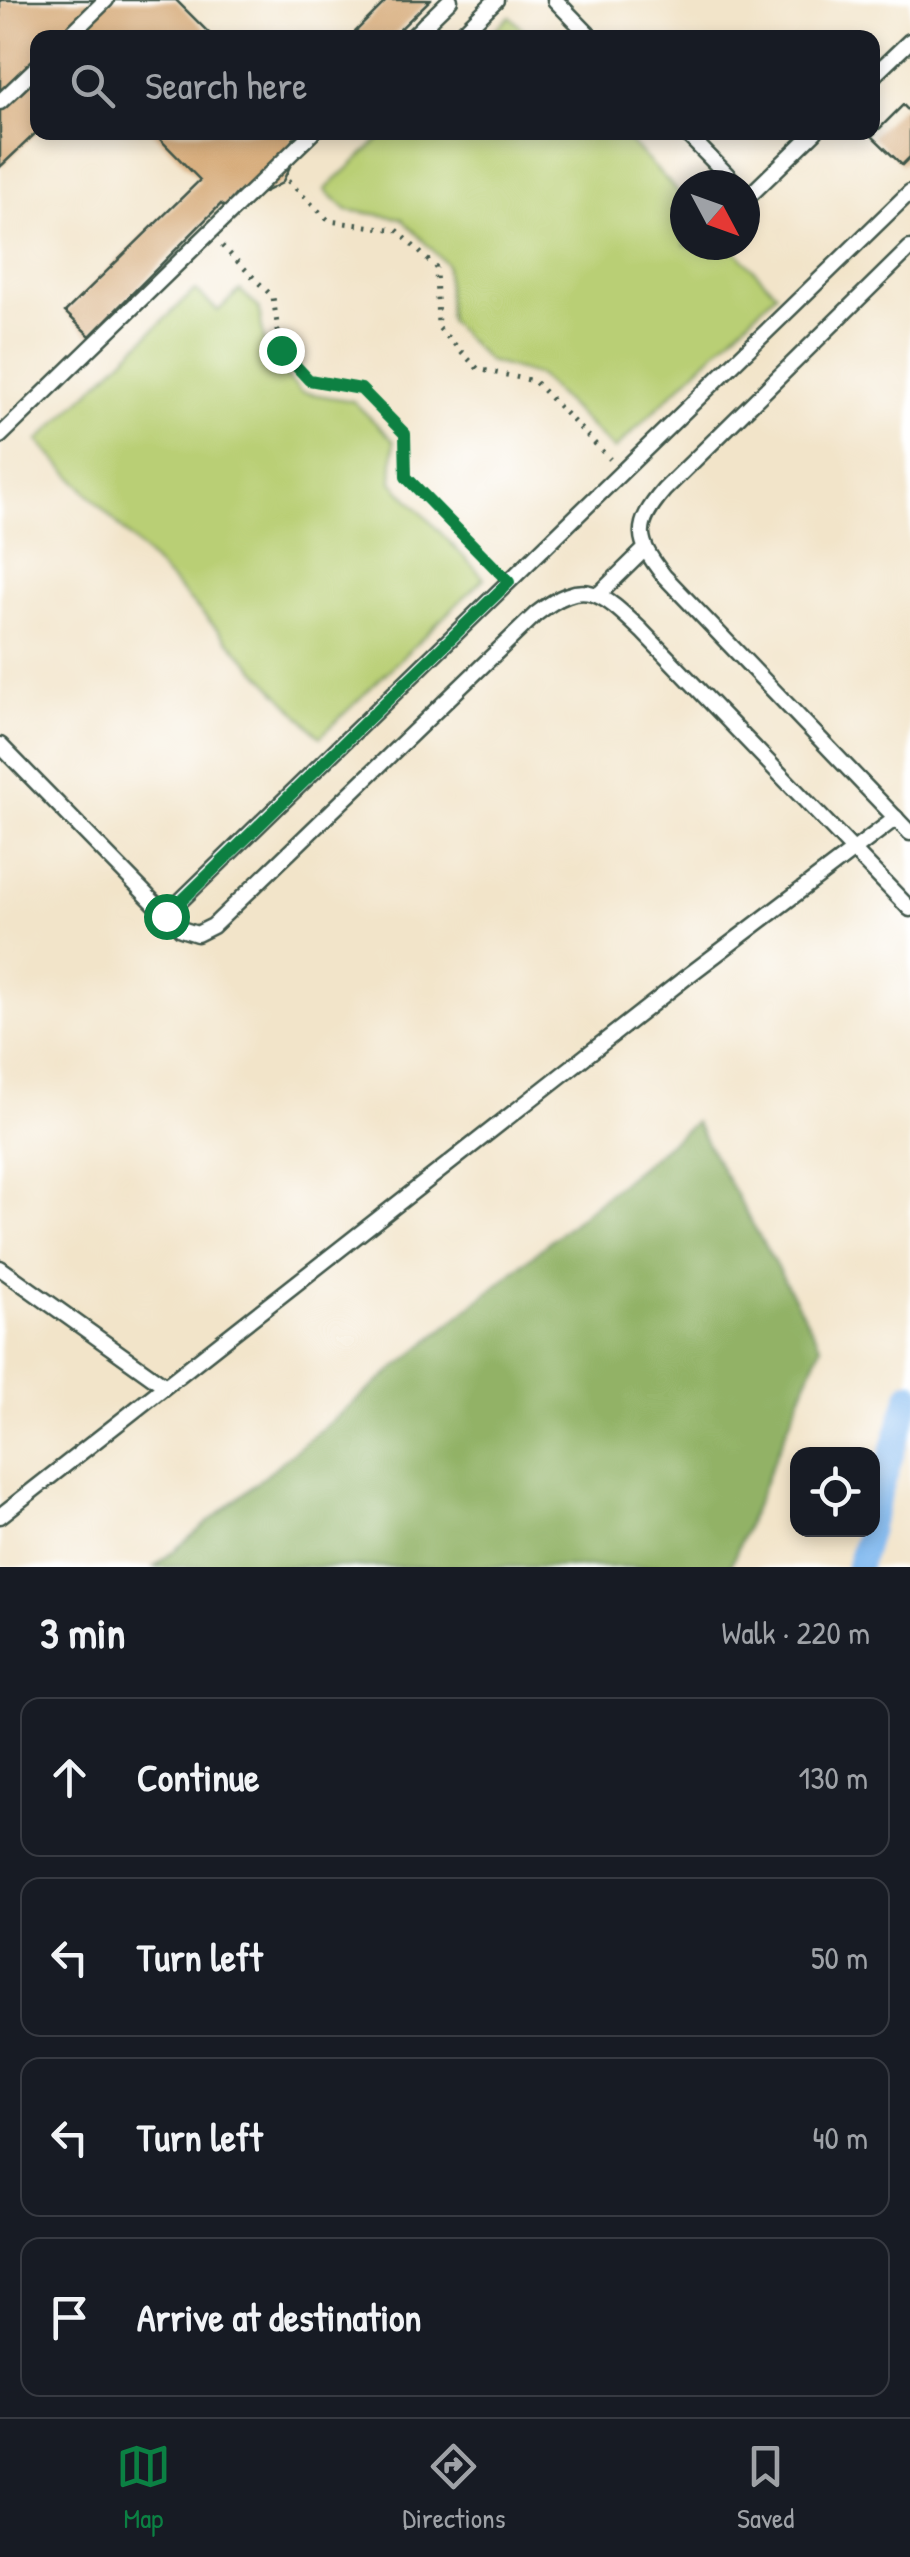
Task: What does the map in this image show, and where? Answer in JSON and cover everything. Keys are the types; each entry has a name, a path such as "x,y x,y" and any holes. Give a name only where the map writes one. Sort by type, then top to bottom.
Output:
{"lane":[{"path":"75,30 106,0"},
{"path":"418,30 450,0"},
{"path":"464,30 496,0"},
{"path":"555,0 584,30"},
{"path":"424,24 430,30"},
{"path":"880,69 910,41"},
{"path":"0,102 30,74"},
{"path":"0,436 305,140"},
{"path":"693,140 722,170"},
{"path":"760,185 807,140"},
{"path":"166,916 910,192"},
{"path":"910,248 656,500 641,526 645,549 664,576 910,833"},
{"path":"598,595 645,549"},
{"path":"0,746 166,916 188,933 196,934 212,926 536,614 556,598 578,590 598,595 642,630 910,909"},
{"path":"0,1516 673,987 896,818"},
{"path":"0,1268 165,1386"}],"path":[{"path":"276,168 329,221 397,230 436,268 438,327 478,369 534,381 622,472"},
{"path":"209,233 273,297 281,350 309,380 361,389 394,422 405,434 406,477 509,582"}],"green space":[{"path":"510,16 523,30 495,30"},
{"path":"379,140 628,140 670,184 670,260 744,260 776,293 614,450 539,376 488,361 449,321 446,264 401,218 347,210 325,190"},
{"path":"195,290 218,311 240,290 259,308 266,355 301,392 353,401 394,441 392,482 484,578 320,737 38,441"},
{"path":"695,1122 821,1346 730,1567 154,1567"}],"building":[{"path":"0,0 176,0 206,30 30,30 30,139 0,167"},
{"path":"387,0 430,0 399,30 357,30"},
{"path":"903,105 910,112 910,157 902,165 876,140 880,140 880,128"},
{"path":"161,140 293,140 293,160 282,183 256,196 237,193 225,207 221,204 90,336 65,312 200,180"}],"waterway":[{"path":"880,1492 910,1394"},
{"path":"858,1567 867,1537"}],"route":[{"path":"166,916 509,582 406,477 405,434 361,389 309,380 281,350"}]}
